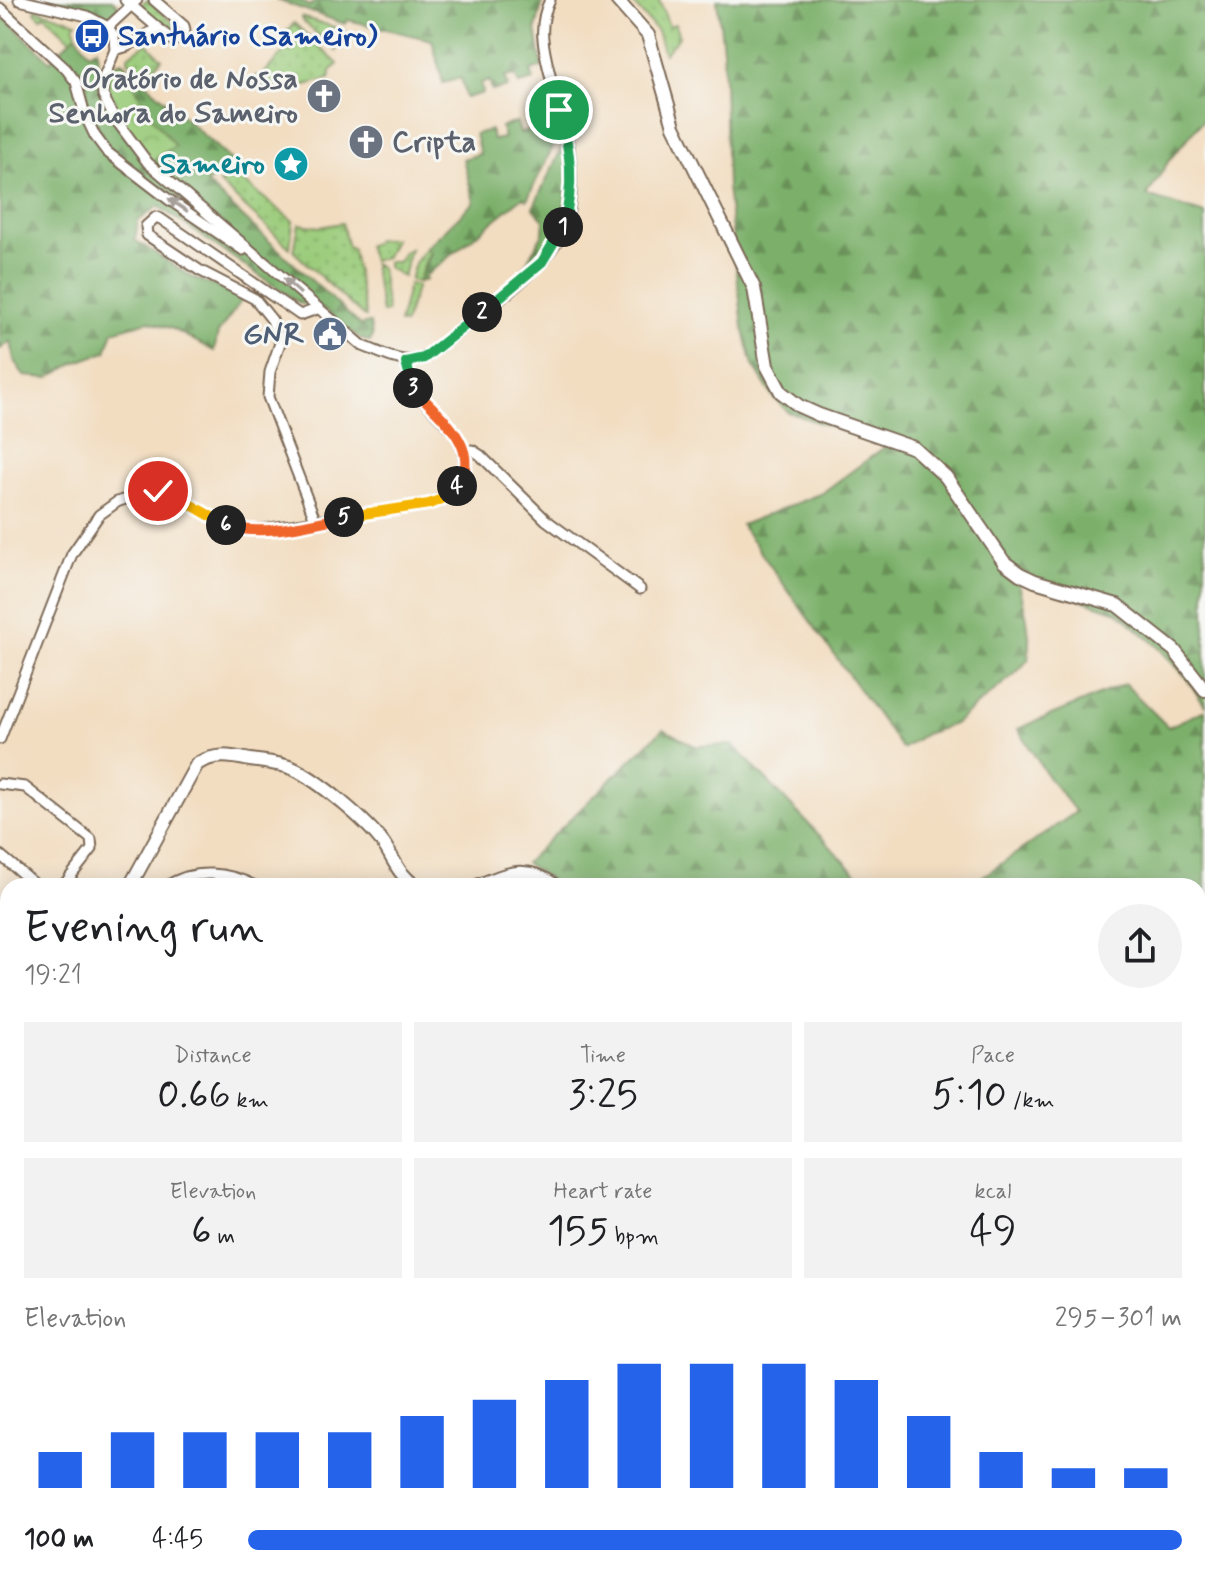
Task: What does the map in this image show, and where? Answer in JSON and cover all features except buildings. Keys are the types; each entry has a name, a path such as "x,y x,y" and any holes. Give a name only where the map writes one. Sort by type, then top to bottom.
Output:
{"main road":[{"path":"617,0 648,35 674,126 754,288 767,366 781,392 799,406 819,415 914,448 946,477 993,549 1011,568 1035,581 1117,605 1174,650 1205,690"},
{"path":"134,878 197,764 209,756 228,756 288,766 305,774 383,843 406,878"},
{"path":"500,878 517,872 533,872 543,878"}],"street":[{"path":"19,0 87,16 108,27 114,36 115,50 102,82 103,95 113,116 148,163 363,346 406,362 424,358 526,277 542,262 562,232 569,207 571,173 569,144 543,47 543,20 550,0"},
{"path":"108,27 131,2 157,28 176,40 185,30 154,0"},
{"path":"0,8 76,82 85,115 107,152 168,199 267,263"},
{"path":"115,50 128,46 157,28"},
{"path":"316,522 268,397 270,372 280,343 266,309 246,294 199,270 147,235 145,230 156,217 161,219 300,315 317,309"},
{"path":"0,739 72,554 99,515 117,502 145,492 158,491 174,495 237,529 257,530 429,504 452,492 465,471 464,452 455,433 413,389 406,362"},
{"path":"464,452 472,450 480,455 546,520 640,589"},
{"path":"0,784 25,787 91,839 92,849 69,878"},
{"path":"0,855 27,878"},
{"path":"184,878 218,874 236,878"}],"green space":[{"path":"46,0 112,0 119,6 111,16 103,18"},
{"path":"148,0 176,26 173,34 141,8"},
{"path":"277,0 299,0 310,6 326,0 543,0 536,29 542,67 531,71 534,80 519,84 515,75 505,77 508,87 492,91 490,81 481,83 483,93 466,98 461,78 443,83 432,40 348,20 345,24"},
{"path":"659,0 669,26 675,24 679,37 664,54 657,31 631,1"},
{"path":"717,0 1205,0 1205,118 1170,159 1147,196 1205,214 1205,706 1185,676 1118,612 1018,579 1027,619 1028,660 954,724 925,734 902,749 741,525 822,493 886,446 788,412 773,397 753,365 743,327 727,187 723,49"},
{"path":"36,9 77,22 74,26 76,34 71,40 45,15 41,18"},
{"path":"0,14 50,61 76,34 89,53 97,48 98,64 112,66 122,61 234,163 232,168 206,183 360,325 370,323 370,342 360,338 323,309 301,304 158,206 138,221 135,240 193,278 244,297 218,333 214,351 173,329 148,321 113,331 106,352 77,362 48,378 24,376 14,359 11,341 0,349"},
{"path":"301,19 344,30 336,51"},
{"path":"294,23 338,64 331,71 329,79 282,91 271,86 265,88 256,76 262,76 285,50 289,51 291,42 284,35"},
{"path":"147,43 162,59 146,76 128,60 128,56"},
{"path":"123,63 148,112 175,146 148,163 121,129 110,108 108,82 112,66"},
{"path":"556,111 561,130 527,200 523,197 424,277 426,280 418,282 431,253 426,248 474,202 463,159 480,154 475,134 490,130 493,140 504,138 501,127 517,122 520,133 530,131 528,119 542,115 545,126 554,124 552,112"},
{"path":"565,141 568,179 562,214 548,245 523,274 521,272 543,233 544,220 533,208"},
{"path":"235,175 293,221 290,248 219,183"},
{"path":"342,223 348,248 352,248 366,317 294,252 299,224 320,227"},
{"path":"394,239 386,257 372,261 367,245 376,243 376,240"},
{"path":"426,248 431,253 418,282 410,280 415,263"},
{"path":"410,249 403,277 387,267 388,262 398,262"},
{"path":"373,264 381,268 387,312 382,313"},
{"path":"409,284 417,286 404,324 399,323"},
{"path":"1125,684 1168,727 1205,710 1205,878 981,878 1076,812 1048,777 1018,729"},
{"path":"663,729 695,746 733,745 860,878 548,878 525,863"}],"place":[{"name":"Santuário (Sameiro)","path":"92,36"},
{"name":"Oratório de Nossa Senhora do Sameiro","path":"324,96"},
{"name":"Cripta","path":"366,142"},
{"name":"Sameiro","path":"291,164"},
{"name":"GNR","path":"330,334"}],"route":[{"path":"158,491 174,495 225,525 257,530 429,504 452,492 465,471 462,443 413,389 406,362 424,358 526,277 542,262 562,232 572,190 569,144 559,110"}]}
